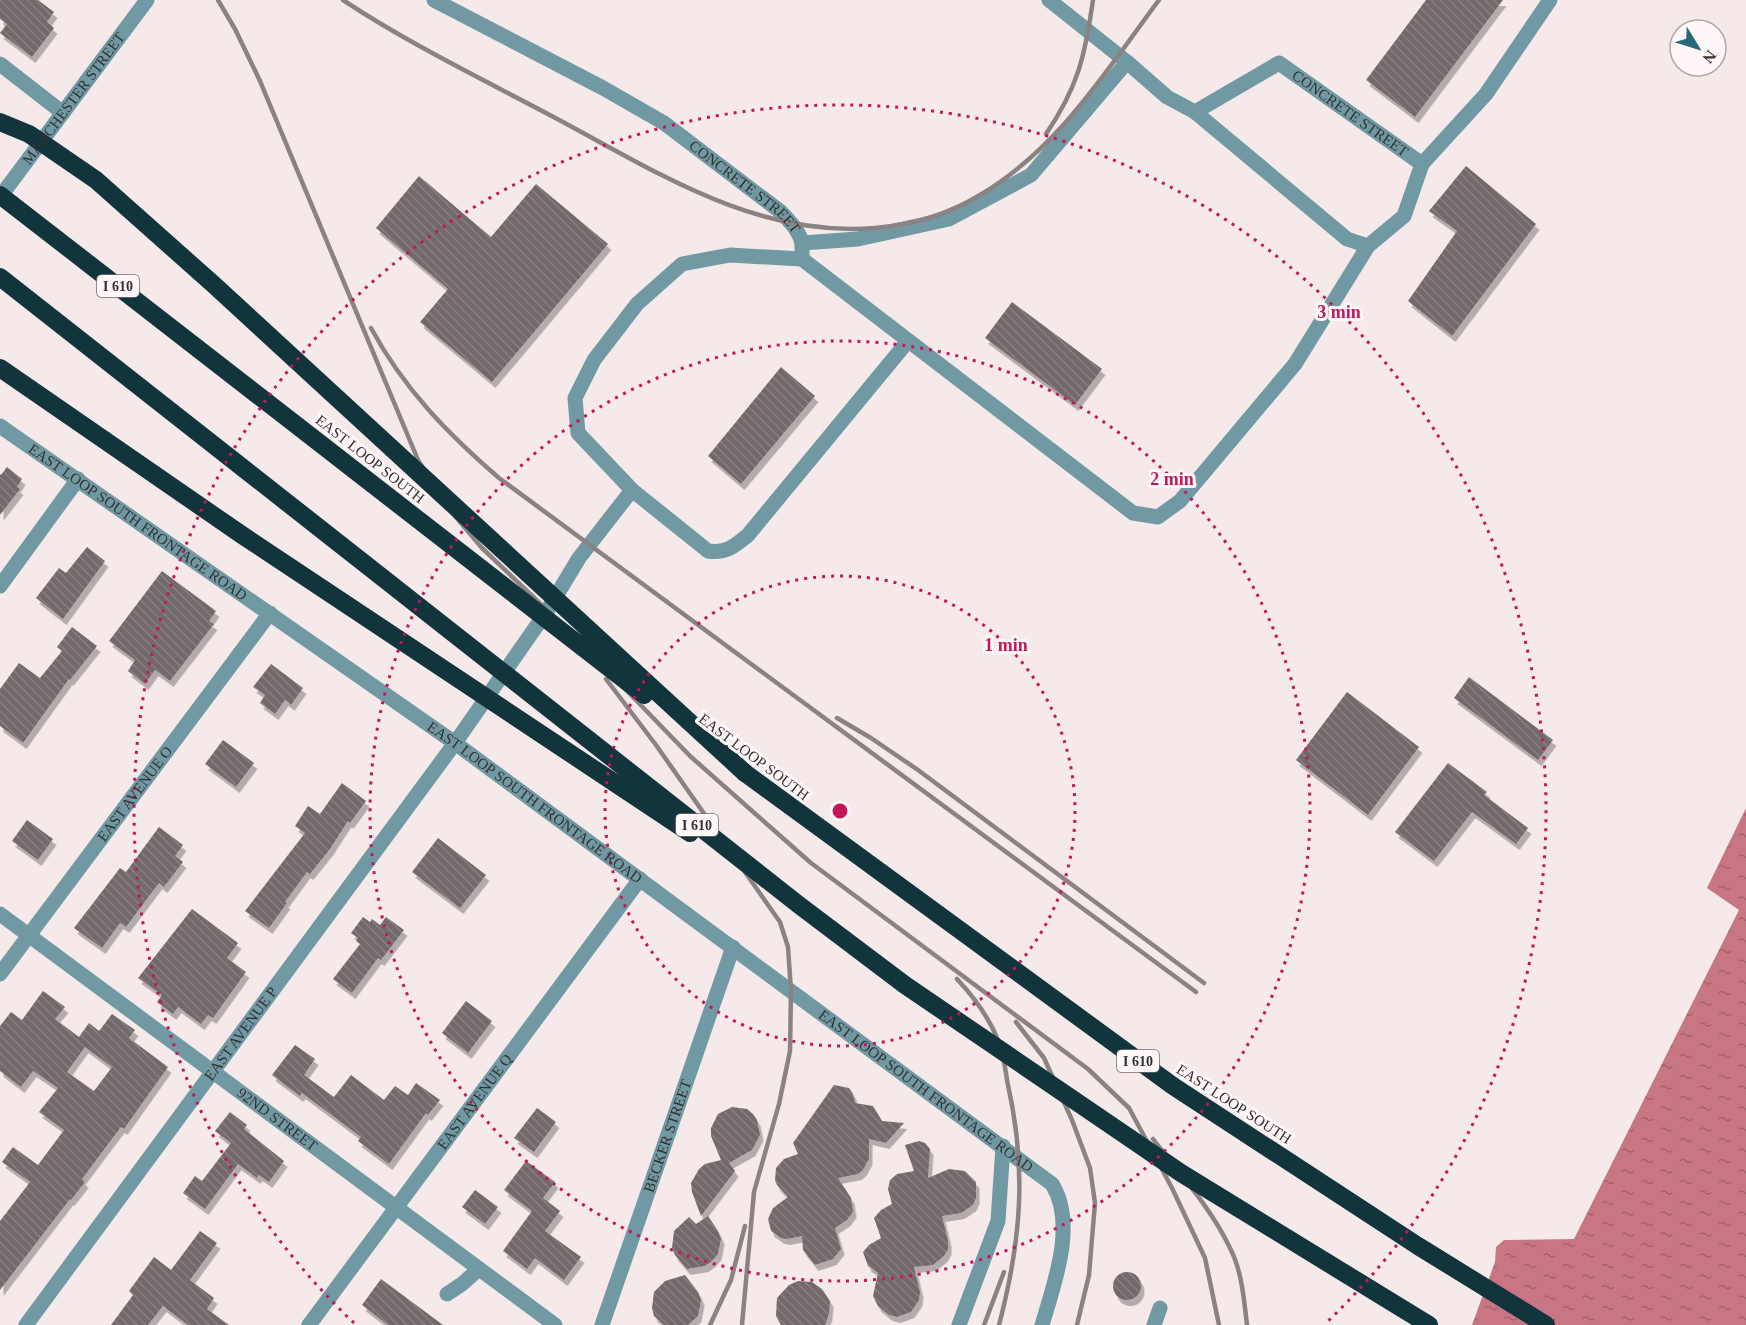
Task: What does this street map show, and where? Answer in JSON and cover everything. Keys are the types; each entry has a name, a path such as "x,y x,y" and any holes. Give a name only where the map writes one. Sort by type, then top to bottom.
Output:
{"highway":[{"path":"0,122 29,134 96,180 222,292 745,773"},
{"name":"EAST LOOP SOUTH","path":"0,196 745,773 1173,1086 1418,1246 1546,1325"},
{"name":"I 610","path":"0,277 905,985 1162,1160 1429,1325"},
{"path":"0,368 242,535 800,905"}],"street":[{"name":"MANCHESTER STREET","path":"0,196 147,0"},
{"name":"CONCRETE STREET","path":"434,0 603,88 664,123 781,212 794,225 802,243 858,239 949,219 1031,175 1127,62"},
{"path":"1049,0 1167,97 1195,112 1347,239 1368,246"},
{"path":"908,340 748,535 733,548 718,553 708,551 632,490 578,433 575,398 594,360 637,304 682,264 730,255 802,259 908,340 1133,513 1158,517 1180,501 1295,364 1368,246 1404,216 1422,164 1486,94 1551,0"},
{"name":"CONCRETE STREET","path":"1195,112 1280,63 1422,164"},
{"path":"0,64 63,113"},
{"path":"802,243 802,259"},
{"name":"EAST LOOP SOUTH FRONTAGE ROAD","path":"0,426 455,743 1052,1184 1059,1194 1063,1211 1060,1264 1042,1325"},
{"path":"0,586 78,479"},
{"name":"EAST AVENUE P","path":"26,1325 455,743 547,611 579,558 632,490"},
{"name":"EAST AVENUE O","path":"0,974 270,613"},
{"name":"EAST AVENUE Q","path":"309,1325 640,879"},
{"name":"92ND STREET","path":"0,914 555,1325"},
{"name":"BECKER STREET","path":"602,1325 733,947"},
{"path":"959,1325 998,1221 1003,1146"},
{"path":"447,1294 479,1269"},
{"path":"1154,1325 1160,1308"}],"water":[{"path":"1746,808 1746,1325 1472,1325 1495,1262 1496,1247 1504,1240 1574,1239 1739,910 1707,888"}],"building":[{"path":"0,0 38,0 54,12 47,22 54,28 32,57 0,33 7,24 0,19"},
{"path":"1426,0 1503,0 1415,117 1366,80"},
{"path":"1466,166 1536,224 1452,336 1408,301 1457,231 1429,211"},
{"path":"419,176 491,237 536,184 608,244 492,382 420,322 448,289 376,228"},
{"path":"1012,302 1102,369 1075,405 985,338"},
{"path":"781,367 815,396 741,484 708,456"},
{"path":"7,467 22,479 17,487 20,489 0,515 0,474"},
{"path":"87,547 105,561 63,619 36,598 59,568 66,573"},
{"path":"162,571 216,611 209,621 214,624 170,681 155,670 145,684 128,671 135,660 109,641"},
{"path":"72,627 97,646 69,679 23,743 0,726 0,689 19,663 40,678 62,651 57,647"},
{"path":"271,664 303,688 291,705 285,700 275,714 260,703 265,695 253,687"},
{"path":"1469,677 1553,740 1538,760 1454,698"},
{"path":"1347,692 1419,747 1368,815 1296,760"},
{"path":"223,740 254,763 236,787 205,764"},
{"path":"1448,763 1487,792 1484,795 1528,828 1516,844 1472,812 1434,861 1395,832"},
{"path":"342,783 366,801 350,823 348,821 310,874 307,872 269,928 245,911 305,833 295,826 308,806 320,814"},
{"path":"27,820 53,839 38,860 12,841"},
{"path":"159,827 183,845 175,856 183,862 164,887 159,883 126,927 120,923 102,948 74,928 120,868 126,872"},
{"path":"438,838 486,875 460,908 412,872"},
{"path":"192,909 238,943 227,958 246,972 213,1018 208,1015 201,1024 178,1007 173,1014 157,1002 162,995 138,978"},
{"path":"363,917 370,922 372,919 380,925 386,917 404,930 381,960 378,958 352,993 333,979 360,944 356,941 358,938 351,933"},
{"path":"43,991 65,1007 55,1019 79,1037 89,1023 99,1031 112,1014 135,1030 129,1038 168,1067 124,1129 121,1127 82,1179 85,1182 0,1290 0,1221 30,1182 2,1162 13,1147 38,1165 64,1130 39,1112 58,1088 33,1071 21,1087 0,1071 0,1026 11,1012 22,1020","holes":["85,1047 112,1067 94,1091 67,1072"]},
{"path":"466,1001 492,1021 468,1053 442,1033"},
{"path":"295,1045 315,1059 304,1075 334,1097 351,1075 384,1100 395,1086 408,1095 416,1083 440,1100 428,1115 426,1113 389,1164 358,1141 361,1137 302,1093 300,1096 272,1075"},
{"path":"834,1085 849,1088 855,1103 873,1106 882,1121 904,1123 886,1143 869,1139 869,1159 863,1170 858,1174 838,1178 851,1198 853,1212 847,1220 835,1228 841,1249 833,1259 815,1265 803,1250 802,1236 781,1238 771,1231 768,1219 773,1208 788,1197 777,1185 776,1168 784,1159 798,1154 793,1143"},
{"path":"732,1107 747,1109 753,1114 757,1120 760,1135 752,1150 729,1163 735,1171 701,1216 691,1183 699,1169 705,1164 721,1160 711,1136 711,1128 718,1114"},
{"path":"537,1108 556,1122 534,1152 514,1138"},
{"path":"230,1112 247,1125 244,1129 284,1161 269,1182 259,1175 257,1178 238,1164 205,1209 183,1193 195,1176 202,1181 231,1143 215,1131"},
{"path":"919,1141 925,1143 930,1149 928,1178 949,1169 965,1171 976,1182 976,1198 973,1205 961,1213 942,1216 948,1249 944,1256 933,1265 914,1267 920,1292 919,1300 911,1312 897,1317 889,1315 878,1306 873,1296 878,1273 868,1266 863,1252 869,1245 881,1238 874,1218 881,1210 892,1204 888,1189 890,1180 897,1174 914,1171 905,1145"},
{"path":"526,1161 555,1182 543,1198 560,1211 545,1231 581,1257 564,1280 535,1258 527,1269 503,1251 532,1211 504,1190"},
{"path":"475,1190 498,1207 485,1224 462,1207"},
{"path":"708,1216 721,1239 718,1254 705,1266 687,1269 672,1248 674,1231 689,1217 696,1224"},
{"path":"200,1231 217,1243 190,1280 214,1298 207,1309 229,1325 188,1325 163,1306 148,1325 111,1325 133,1295 129,1291 154,1257 171,1270"},
{"path":"1127,1272 1137,1276 1141,1286 1137,1296 1127,1300 1117,1296 1113,1286 1117,1276"},
{"path":"685,1275 701,1300 698,1316 688,1325 664,1325 654,1316 652,1308 654,1292 665,1281"},
{"path":"381,1279 443,1325 388,1325 362,1305"},
{"path":"798,1281 812,1282 822,1289 830,1301 825,1325 781,1325 776,1316 777,1298 789,1285"}],"railway":[{"path":"218,0 260,81 418,460 450,510 482,548 572,634 690,756 811,863 1088,1069 1129,1108 1172,1188 1205,1258 1219,1325"},
{"path":"343,0 418,45 704,195 745,211 786,222 830,228 875,228 929,218 968,202 1008,176 1057,132 1079,107 1159,0"},
{"path":"1046,134 1066,101 1079,70 1093,0"},
{"path":"371,328 398,371 428,409 499,478 1196,992"},
{"path":"606,679 656,745 780,922 788,947 791,991 790,1051 779,1104 754,1192 742,1325"},
{"path":"837,718 918,770 1204,983"},
{"path":"957,979 975,1000 1000,1045 1018,1147 1017,1235 999,1325"},
{"path":"1016,1022 1044,1058 1072,1120 1090,1168 1095,1203 1089,1275 1077,1325"},
{"path":"1153,1139 1204,1205 1230,1248 1240,1276 1247,1325"},
{"path":"710,1325 731,1280 745,1226"},
{"path":"984,1325 1004,1272"}]}
